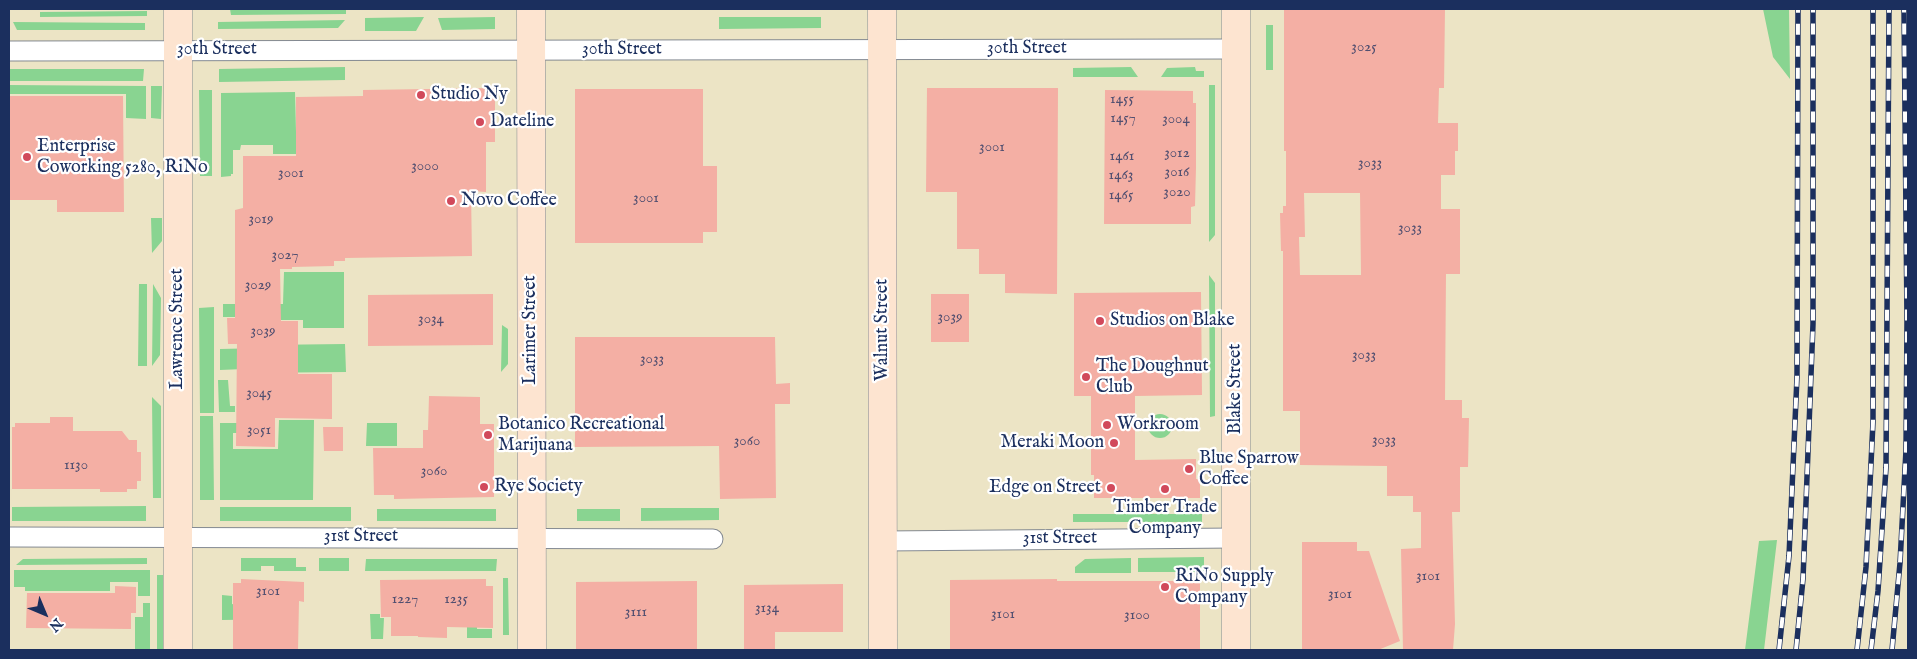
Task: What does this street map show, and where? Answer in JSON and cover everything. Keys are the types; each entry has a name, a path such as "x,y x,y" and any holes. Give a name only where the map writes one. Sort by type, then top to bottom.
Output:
{"street":[{"name":"Lawrence Street","path":"178,9 178,650"},
{"name":"Larimer Street","path":"531,9 532,650"},
{"name":"Walnut Street","path":"882,9 883,650"},
{"name":"Blake Street","path":"1236,9 1236,650"},
{"name":"30th Street","path":"9,51 1235,49"},
{"name":"31st Street","path":"9,537 713,539"},
{"name":"31st Street","path":"883,541 1236,538"}],"green space":[{"path":"230,9 346,9 346,14 231,15"},
{"path":"1763,9 1789,9 1790,79 1773,57"},
{"path":"147,11 147,16 40,17 40,12"},
{"path":"424,17 416,31 365,31 365,18"},
{"path":"495,17 495,29 442,30 438,18"},
{"path":"719,17 821,17 821,28 719,29"},
{"path":"345,20 338,28 218,29 218,22"},
{"path":"13,22 145,23 145,30 17,30"},
{"path":"1266,25 1273,25 1273,70 1266,70"},
{"path":"345,67 345,80 219,82 219,69"},
{"path":"1131,67 1138,77 1073,77 1073,68"},
{"path":"1195,67 1196,71 1204,71 1204,77 1161,77 1167,68"},
{"path":"9,69 144,69 143,81 9,81"},
{"path":"9,85 146,86 146,119 126,118 126,94 9,94"},
{"path":"1209,85 1215,85 1215,235 1209,242"},
{"path":"151,86 162,86 161,119 151,118"},
{"path":"199,90 212,90 212,176 200,176"},
{"path":"295,92 296,132 314,133 297,154 273,154 273,145 241,145 240,150 233,150 233,174 221,177 221,93"},
{"path":"151,218 162,218 162,241 152,253"},
{"path":"284,272 344,272 344,328 303,328 303,320 242,320 241,317 223,317 223,304 283,304"},
{"path":"1209,275 1215,283 1215,416 1210,417"},
{"path":"139,284 147,284 147,366 138,366"},
{"path":"153,284 161,298 160,355 152,366"},
{"path":"214,307 214,413 200,413 199,308"},
{"path":"502,325 508,329 508,364 501,372"},
{"path":"345,344 346,372 244,373 244,369 220,370 220,349 263,348 263,345"},
{"path":"218,380 228,380 230,406 235,406 235,412 219,412"},
{"path":"152,397 161,406 161,498 153,498"},
{"path":"1160,414 1165,415 1171,421 1171,431 1165,437 1160,438 1155,437 1149,431 1148,426 1149,421 1155,415"},
{"path":"200,416 213,416 214,500 200,500"},
{"path":"279,420 314,420 313,500 220,500 220,423 240,423 240,433 233,433 233,449 278,449"},
{"path":"367,423 397,423 397,446 366,446"},
{"path":"146,506 146,521 12,521 12,507"},
{"path":"220,507 351,507 351,521 220,521"},
{"path":"641,508 719,508 719,520 641,521"},
{"path":"377,509 496,509 496,521 377,521"},
{"path":"577,509 620,509 620,521 577,521"},
{"path":"1073,514 1202,514 1202,522 1073,522"},
{"path":"1777,540 1764,650 1745,650 1759,541"},
{"path":"1204,557 1204,572 1138,572 1138,558"},
{"path":"147,558 147,564 16,565 23,559"},
{"path":"241,558 296,558 296,567 306,567 306,571 274,571 274,566 261,566 261,571 241,571"},
{"path":"319,558 349,558 349,571 319,571"},
{"path":"1131,558 1131,573 1075,573 1075,567 1085,559"},
{"path":"366,559 497,559 496,571 365,571"},
{"path":"14,570 150,570 150,596 138,596 138,582 110,582 110,591 25,591 25,587 14,587"},
{"path":"157,575 163,575 163,650 157,650"},
{"path":"503,578 508,578 509,635 503,635"},
{"path":"222,595 232,596 232,604 288,619 222,620"},
{"path":"143,603 150,603 150,650 135,650 135,617 143,617"},
{"path":"370,614 380,614 380,618 384,618 383,639 371,639"},
{"path":"477,625 477,629 492,629 492,638 467,638 467,626"}],"building":[{"path":"1284,9 1445,9 1444,88 1439,88 1438,123 1458,123 1458,151 1455,151 1455,175 1441,175 1441,209 1460,209 1460,274 1446,274 1445,400 1462,400 1462,418 1469,418 1468,467 1460,467 1460,512 1452,512 1455,624 1453,650 1403,650 1401,549 1421,548 1421,512 1413,512 1413,496 1387,496 1387,466 1300,465 1300,411 1283,411 1283,251 1281,251 1280,213 1283,213 1283,206 1286,206 1286,151 1284,151","holes":["1304,193 1360,193 1361,275 1300,275 1299,237 1305,237"]},
{"path":"495,88 495,142 486,142 486,192 471,191 472,256 345,258 345,261 334,261 334,266 280,269 281,321 298,321 298,374 332,374 332,419 275,418 275,447 236,446 237,344 228,344 227,318 235,318 235,210 243,208 243,156 296,156 296,97 363,96 363,90"},
{"path":"927,88 1058,88 1057,294 1005,293 1005,274 979,274 979,249 957,249 957,192 926,192"},
{"path":"575,89 703,89 703,166 717,166 717,232 703,232 703,243 575,243"},
{"path":"1105,90 1193,91 1193,103 1196,103 1196,168 1195,206 1191,207 1191,224 1104,224"},
{"path":"9,96 123,96 124,212 57,212 57,200 9,200"},
{"path":"1201,292 1202,395 1135,396 1135,460 1196,459 1196,479 1200,479 1200,498 1094,498 1094,475 1091,475 1091,396 1074,396 1074,293"},
{"path":"493,294 493,345 368,346 368,295"},
{"path":"931,294 969,294 969,342 931,342"},
{"path":"575,337 775,337 776,384 790,383 790,404 775,404 776,498 720,499 719,446 575,447"},
{"path":"429,396 480,397 480,424 494,424 494,497 394,499 394,495 374,495 373,448 423,448 423,430 428,430"},
{"path":"50,417 73,417 73,431 122,431 129,440 137,440 137,452 141,452 141,481 137,481 137,489 127,489 127,492 100,492 100,489 12,489 12,427 15,427 15,423 50,423"},
{"path":"323,427 343,427 343,451 324,451"},
{"path":"1302,542 1357,542 1357,551 1369,551 1400,641 1378,650 1302,650"},
{"path":"241,579 304,582 304,602 299,601 298,650 233,650 233,583 241,583"},
{"path":"486,579 486,586 493,586 493,628 447,627 447,638 391,636 391,617 381,617 380,580"},
{"path":"1057,579 1057,581 1200,581 1200,650 950,650 950,580"},
{"path":"697,581 697,650 576,650 576,582"},
{"path":"843,584 843,632 775,632 775,650 744,650 744,585"},
{"path":"115,586 136,587 136,613 131,613 131,629 26,628 27,593 115,593"}],"railway":[{"path":"1779,650 1789,556 1797,377 1798,9"},
{"path":"1796,650 1803,579 1813,324 1813,9"},
{"path":"1857,650 1866,567 1873,422 1873,9"},
{"path":"1871,650 1878,591 1886,468 1889,9"},
{"path":"1892,650 1900,563 1906,450 1907,321 1904,9"}],"place":[{"name":"Studio Ny","path":"421,95"},
{"name":"Dateline","path":"480,122"},
{"name":"Enterprise Coworking 5280, RiNo","path":"27,157"},
{"name":"Novo Coffee","path":"451,201"},
{"name":"Studios on Blake","path":"1100,321"},
{"name":"The Doughnut Club","path":"1086,377"},
{"name":"Workroom","path":"1107,425"},
{"name":"Botanico Recreational Marijuana","path":"488,435"},
{"name":"Meraki Moon","path":"1114,443"},
{"name":"Blue Sparrow Coffee","path":"1189,469"},
{"name":"Rye Society","path":"484,487"},
{"name":"Edge on Street","path":"1111,488"},
{"name":"Timber Trade Company","path":"1165,489"},
{"name":"RiNo Supply Company","path":"1165,587"}]}
